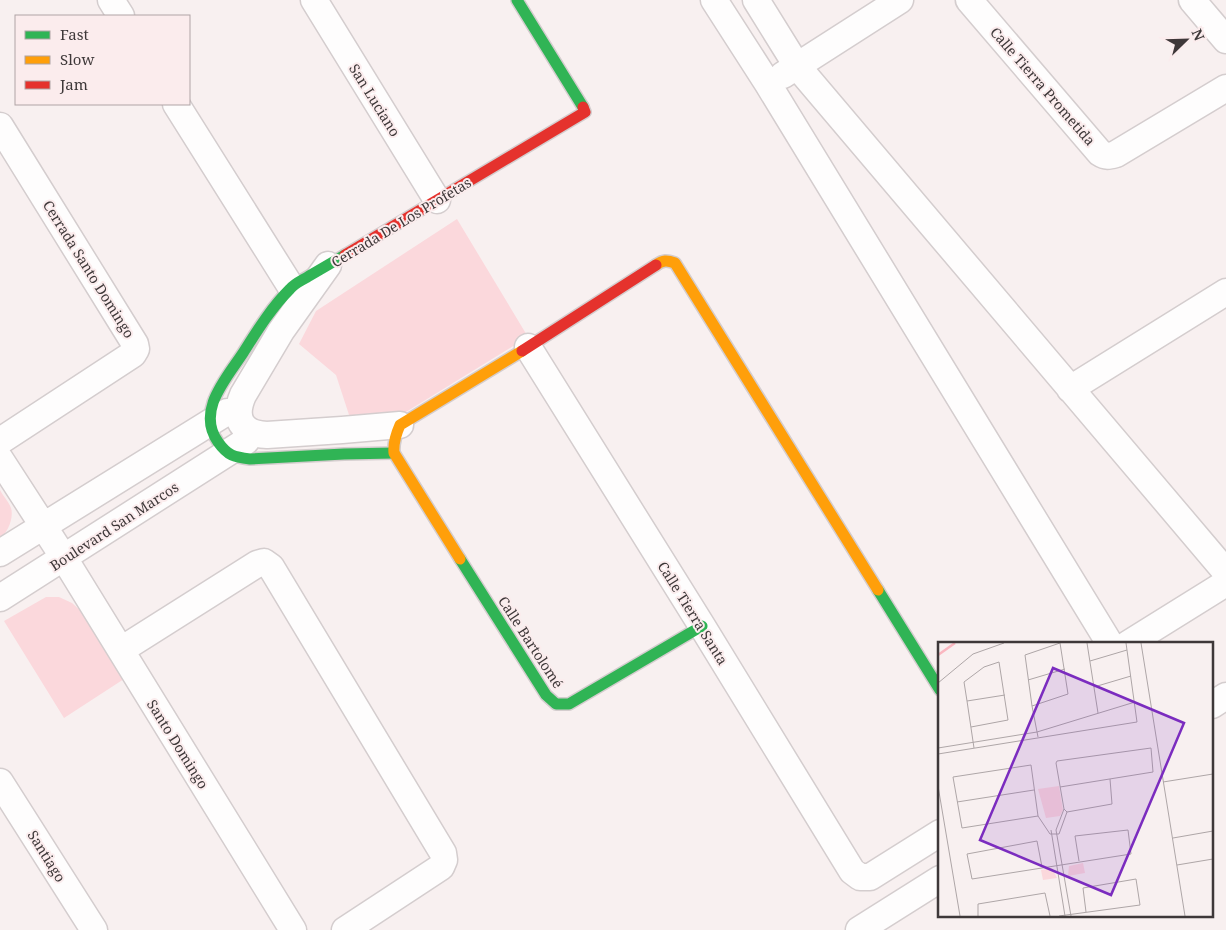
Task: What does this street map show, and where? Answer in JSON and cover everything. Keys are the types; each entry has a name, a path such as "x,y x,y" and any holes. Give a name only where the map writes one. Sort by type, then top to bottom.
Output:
{"street":[{"path":"111,0 120,15"},
{"name":"San Luciano","path":"314,0 437,200"},
{"name":"Cerrada De Los Profetas","path":"292,287 585,112 518,0"},
{"path":"714,0 768,84 1109,642"},
{"path":"756,0 797,66 1226,572"},
{"path":"768,84 900,0"},
{"name":"Calle Tierra Prometida","path":"969,0 1104,156 1116,154 1226,88"},
{"path":"1192,0 1226,40"},
{"path":"177,105 292,287 266,318 216,395 210,422 214,436 220,446 238,458 250,459 344,454 394,454 393,443 395,433 400,425"},
{"name":"Cerrada Santo Domingo","path":"0,126 135,344 136,349 133,354 0,441"},
{"path":"328,265 281,330 238,405 238,416 248,430 257,434 333,431 400,425 528,347 661,262 668,260 675,263 938,687"},
{"path":"1070,388 1223,298"},
{"name":"Calle Tierra Santa","path":"528,347 852,871 860,877 870,877 938,834"},
{"path":"0,553 238,405"},
{"name":"Boulevard San Marcos","path":"0,598 257,434"},
{"name":"Calle Bartolomé","path":"394,454 546,695 556,704 569,704 702,626"},
{"path":"0,459 64,558"},
{"name":"Santo Domingo","path":"64,558 293,930"},
{"path":"121,650 257,564 264,562 270,567 443,853 444,860 441,867 345,930"},
{"path":"1131,642 1226,583"},
{"path":"1214,704 1226,696"},
{"name":"Santiago","path":"0,782 94,930"},
{"path":"859,930 938,879"}],"shaded area":[{"path":"457,219 528,337 393,420 351,421 336,375 299,344 316,311"},
{"path":"0,490 12,512 8,529 0,538"},
{"path":"46,597 59,597 72,603 82,612 124,679 64,718 4,621"}],"traffic: fast":[{"path":"517,0 583,107"},
{"path":"345,255 294,285 270,312 216,396 210,419 212,430 218,442 228,453 250,459 394,453"},
{"path":"460,559 546,695 556,704 569,704 702,626"},
{"path":"878,590 938,687"}],"traffic: slow":[{"path":"656,265 665,261 675,263 878,590"},
{"path":"460,559 394,453 396,435 400,425 522,351"}],"traffic: jam":[{"path":"345,255 585,112 583,107"},
{"path":"522,351 656,265"}]}
